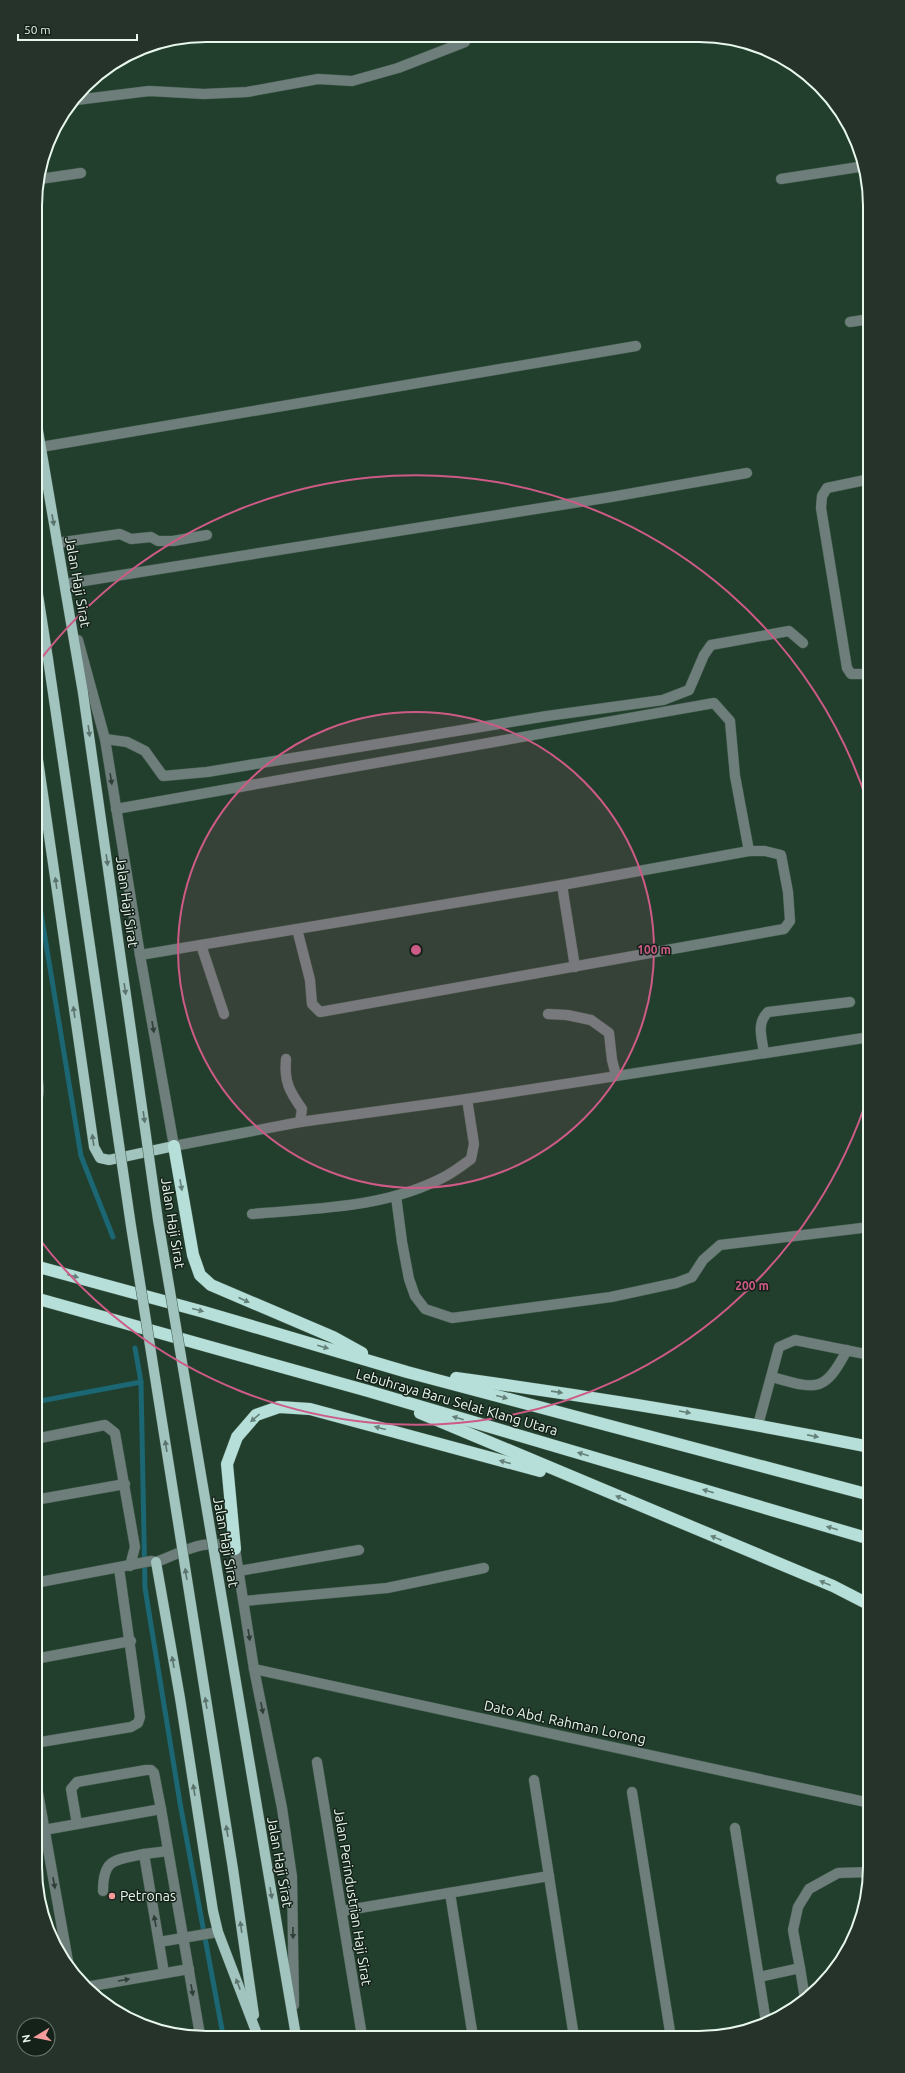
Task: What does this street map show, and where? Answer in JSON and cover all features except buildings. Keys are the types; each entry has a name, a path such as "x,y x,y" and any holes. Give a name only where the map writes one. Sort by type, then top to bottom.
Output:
{"highway":[{"path":"174,1146 193,1255 200,1275 211,1285 333,1337 386,1366"},
{"name":"Lebuhraya Baru Selat Klang Utara","path":"42,1268 204,1312 407,1372 863,1493"},
{"name":"Lebuhraya Baru Selat Klang Utara","path":"42,1300 368,1391 863,1537"},
{"path":"407,1372 592,1396 758,1425 863,1447"},
{"path":"368,1391 583,1483 833,1586 863,1600"},
{"path":"235,1549 227,1464 237,1437 256,1415 279,1407 310,1409 583,1483"}],"main road":[{"name":"Jalan Haji Sirat","path":"42,453 83,693 158,1220 295,2031"},
{"path":"42,620 131,1226 233,1870 256,2031"},
{"path":"42,787 94,1147 100,1158 109,1160 174,1146"},
{"path":"154,1561 180,1698 210,1894 214,1933 255,2031"}],"street":[{"path":"82,99 149,91 204,94 247,92 318,79 352,81 398,68 465,42"},
{"path":"781,179 858,167"},
{"path":"44,179 81,173"},
{"path":"850,322 863,320"},
{"path":"42,447 636,346"},
{"path":"65,584 611,497 747,473"},
{"path":"863,481 827,488 822,496 821,508 847,668 851,674 863,674"},
{"path":"57,543 120,534 131,539 151,538 158,541 173,541 208,535"},
{"path":"68,606 105,739 140,955 174,1146 300,1122 467,1099 863,1038"},
{"path":"105,739 127,742 145,752 163,776 207,772 547,716 663,700 689,690 704,655 711,645 789,631 803,643"},
{"path":"116,809 714,704 730,721 736,776 749,851"},
{"path":"140,955 562,885 749,851 765,851 781,855 787,885 790,921 784,929 320,1012 312,1004 310,980 301,949 298,929"},
{"path":"562,885 575,967"},
{"path":"201,945 224,1014"},
{"path":"764,1053 760,1027 762,1018 768,1012 850,1002"},
{"path":"548,1014 567,1015 591,1020 609,1033 612,1060 616,1075"},
{"path":"286,1059 285,1073 290,1092 302,1109 300,1122"},
{"path":"252,1214 363,1204 396,1196 446,1176 471,1159 474,1144 467,1099"},
{"path":"396,1196 409,1279 415,1296 425,1309 452,1318 611,1297 676,1283 692,1277 703,1260 720,1245 863,1228"},
{"path":"758,1425 779,1347 796,1340 863,1353"},
{"path":"772,1377 805,1386 822,1384 836,1372 847,1350"},
{"path":"42,1438 105,1425 111,1428 115,1433 135,1547 132,1565"},
{"path":"42,1499 125,1484"},
{"path":"42,1582 154,1561 206,1544 222,1543 235,1549 254,1669 282,1808 292,1876 294,2023"},
{"path":"239,1571 359,1550"},
{"path":"42,1742 131,1727 138,1723 140,1717 131,1642 119,1568"},
{"path":"244,1601 387,1588 484,1568"},
{"path":"42,1659 131,1642"},
{"name":"Dato Abd. Rahman Lorong","path":"254,1669 863,1801"},
{"name":"Jalan Perindustrian Haji Sirat","path":"317,1762 361,2031"},
{"path":"77,1824 71,1789 77,1782 146,1770 151,1770 154,1773 199,2031"},
{"path":"534,1780 573,2031"},
{"path":"632,1792 670,2031"},
{"path":"44,1830 161,1809"},
{"path":"42,1818 65,1951"},
{"path":"735,1828 765,2017"},
{"path":"103,1891 103,1874 110,1864 121,1859 168,1850"},
{"path":"144,1854 164,1973"},
{"path":"804,1993 793,1930 798,1907 809,1889 838,1873 863,1872"},
{"path":"342,1911 549,1876"},
{"path":"450,1893 472,2031"},
{"path":"158,1942 214,1933"},
{"path":"93,1986 189,1968"},
{"path":"759,1977 800,1968"}],"waterway":[{"path":"42,919 81,1156 113,1237"},
{"path":"135,1348 141,1382"},
{"path":"42,1401 141,1382 145,1588 180,1803 222,2031"}],"place":[{"name":"Petronas","path":"112,1896"}]}
